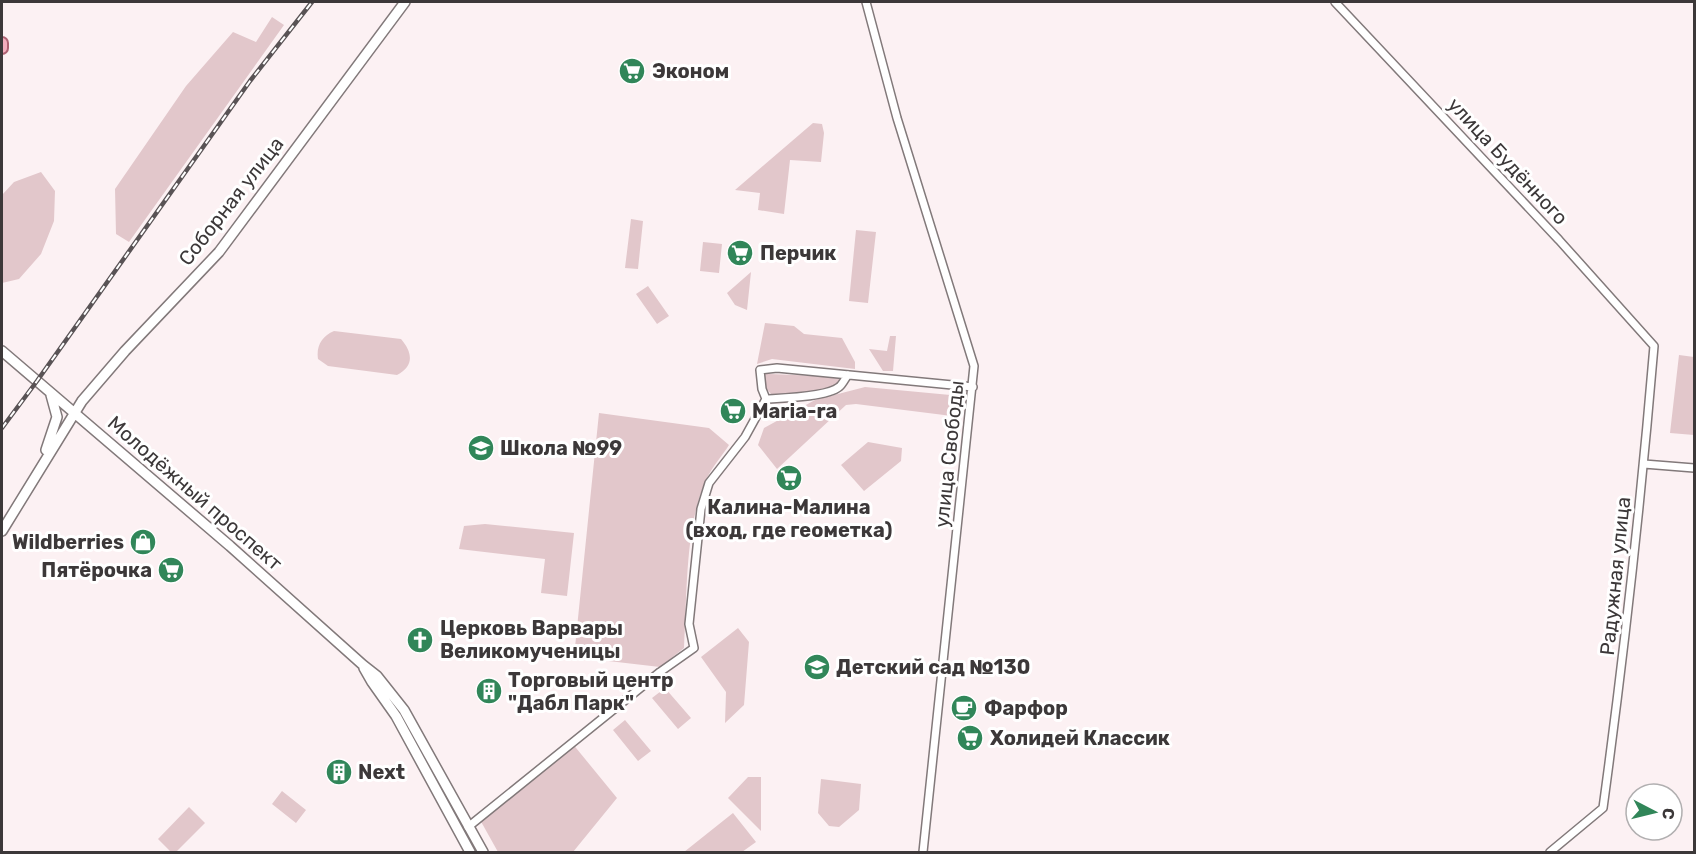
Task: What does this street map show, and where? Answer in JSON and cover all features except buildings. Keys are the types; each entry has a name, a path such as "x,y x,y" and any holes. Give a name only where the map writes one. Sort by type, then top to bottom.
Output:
{"main road":[{"name":"Соборная улица","path":"41,464 82,401 124,351 219,252 405,2"},
{"path":"2,43 2,48"},
{"name":"Молодёжный проспект","path":"2,351 377,675 404,710 483,852"},
{"path":"2,531 41,464 57,417 51,392"},
{"name":"Молодёжный проспект","path":"363,665 396,716 470,852"}],"street":[{"name":"улица Свободы","path":"866,2 897,118 974,366 923,852"},
{"name":"улица Будённого","path":"1335,2 1552,232 1654,346"},
{"name":"Радужная улица","path":"1550,852 1603,808 1623,660 1654,346"},
{"path":"766,399 762,389 760,370 777,368 973,387"},
{"path":"766,399 828,392 839,387 848,375"},
{"path":"468,827 660,672 694,648 688,624 701,509 709,483 745,437 766,399"},
{"path":"1644,464 1695,468"}],"shaded area":[{"path":"272,17 284,25 129,242 116,234 115,189 186,86 233,32 256,42"},
{"path":"813,123 822,124 824,133 821,162 790,160 784,214 758,210 760,193 735,190"},
{"path":"41,172 55,191 54,221 41,254 19,279 2,283 2,195 14,182"},
{"path":"631,219 643,221 638,269 625,268"},
{"path":"856,230 876,232 868,303 849,301"},
{"path":"703,242 722,244 719,273 700,271"},
{"path":"751,272 747,310 735,305 727,293"},
{"path":"648,286 669,316 657,324 636,294"},
{"path":"765,323 794,326 804,334 842,338 855,362 855,369 772,359 757,364"},
{"path":"334,331 401,339 408,349 409,363 397,375 328,366 318,359 318,350 323,339"},
{"path":"890,336 896,336 893,371 883,371 869,349 887,351"},
{"path":"1679,355 1694,357 1694,435 1670,433"},
{"path":"764,374 843,377 837,386 825,391 772,395 765,387"},
{"path":"865,387 961,396 960,417 856,404 846,405 777,469 758,445 764,428 815,400"},
{"path":"599,413 709,428 729,445 706,480 694,518 688,562 684,648 660,667 574,657"},
{"path":"868,442 902,448 901,461 864,491 841,465"},
{"path":"485,524 574,533 567,596 541,593 545,559 459,549 464,526"},
{"path":"738,628 749,642 744,705 725,723 726,692 701,657"},
{"path":"665,688 691,718 678,729 652,698"},
{"path":"625,720 651,751 638,761 613,730"},
{"path":"572,743 617,798 573,852 498,852 479,818"},
{"path":"748,777 761,777 761,831 728,798"},
{"path":"821,779 861,784 859,810 839,827 829,826 818,813"},
{"path":"282,791 306,810 296,823 272,804"},
{"path":"189,807 205,823 176,852 171,852 158,839"},
{"path":"733,813 756,842 742,852 684,852"}],"railway":[{"path":"2,428 250,81 312,2"}],"place":[{"name":"Эконом","path":"632,71"},
{"name":"Перчик","path":"740,253"},
{"name":"Maria-ra","path":"733,411"},
{"name":"Школа №99","path":"481,448"},
{"name":"Калина-Малина (вход, где геометка)","path":"789,478"},
{"name":"Wildberries","path":"143,542"},
{"name":"Пятёрочка","path":"171,570"},
{"name":"Церковь Варвары Великомученицы","path":"420,640"},
{"name":"Детский сад №130","path":"817,667"},
{"name":"Торговый центр \"Дабл Парк\"","path":"489,691"},
{"name":"Фарфор","path":"964,708"},
{"name":"Холидей Классик","path":"970,738"},
{"name":"Next","path":"339,772"}]}
